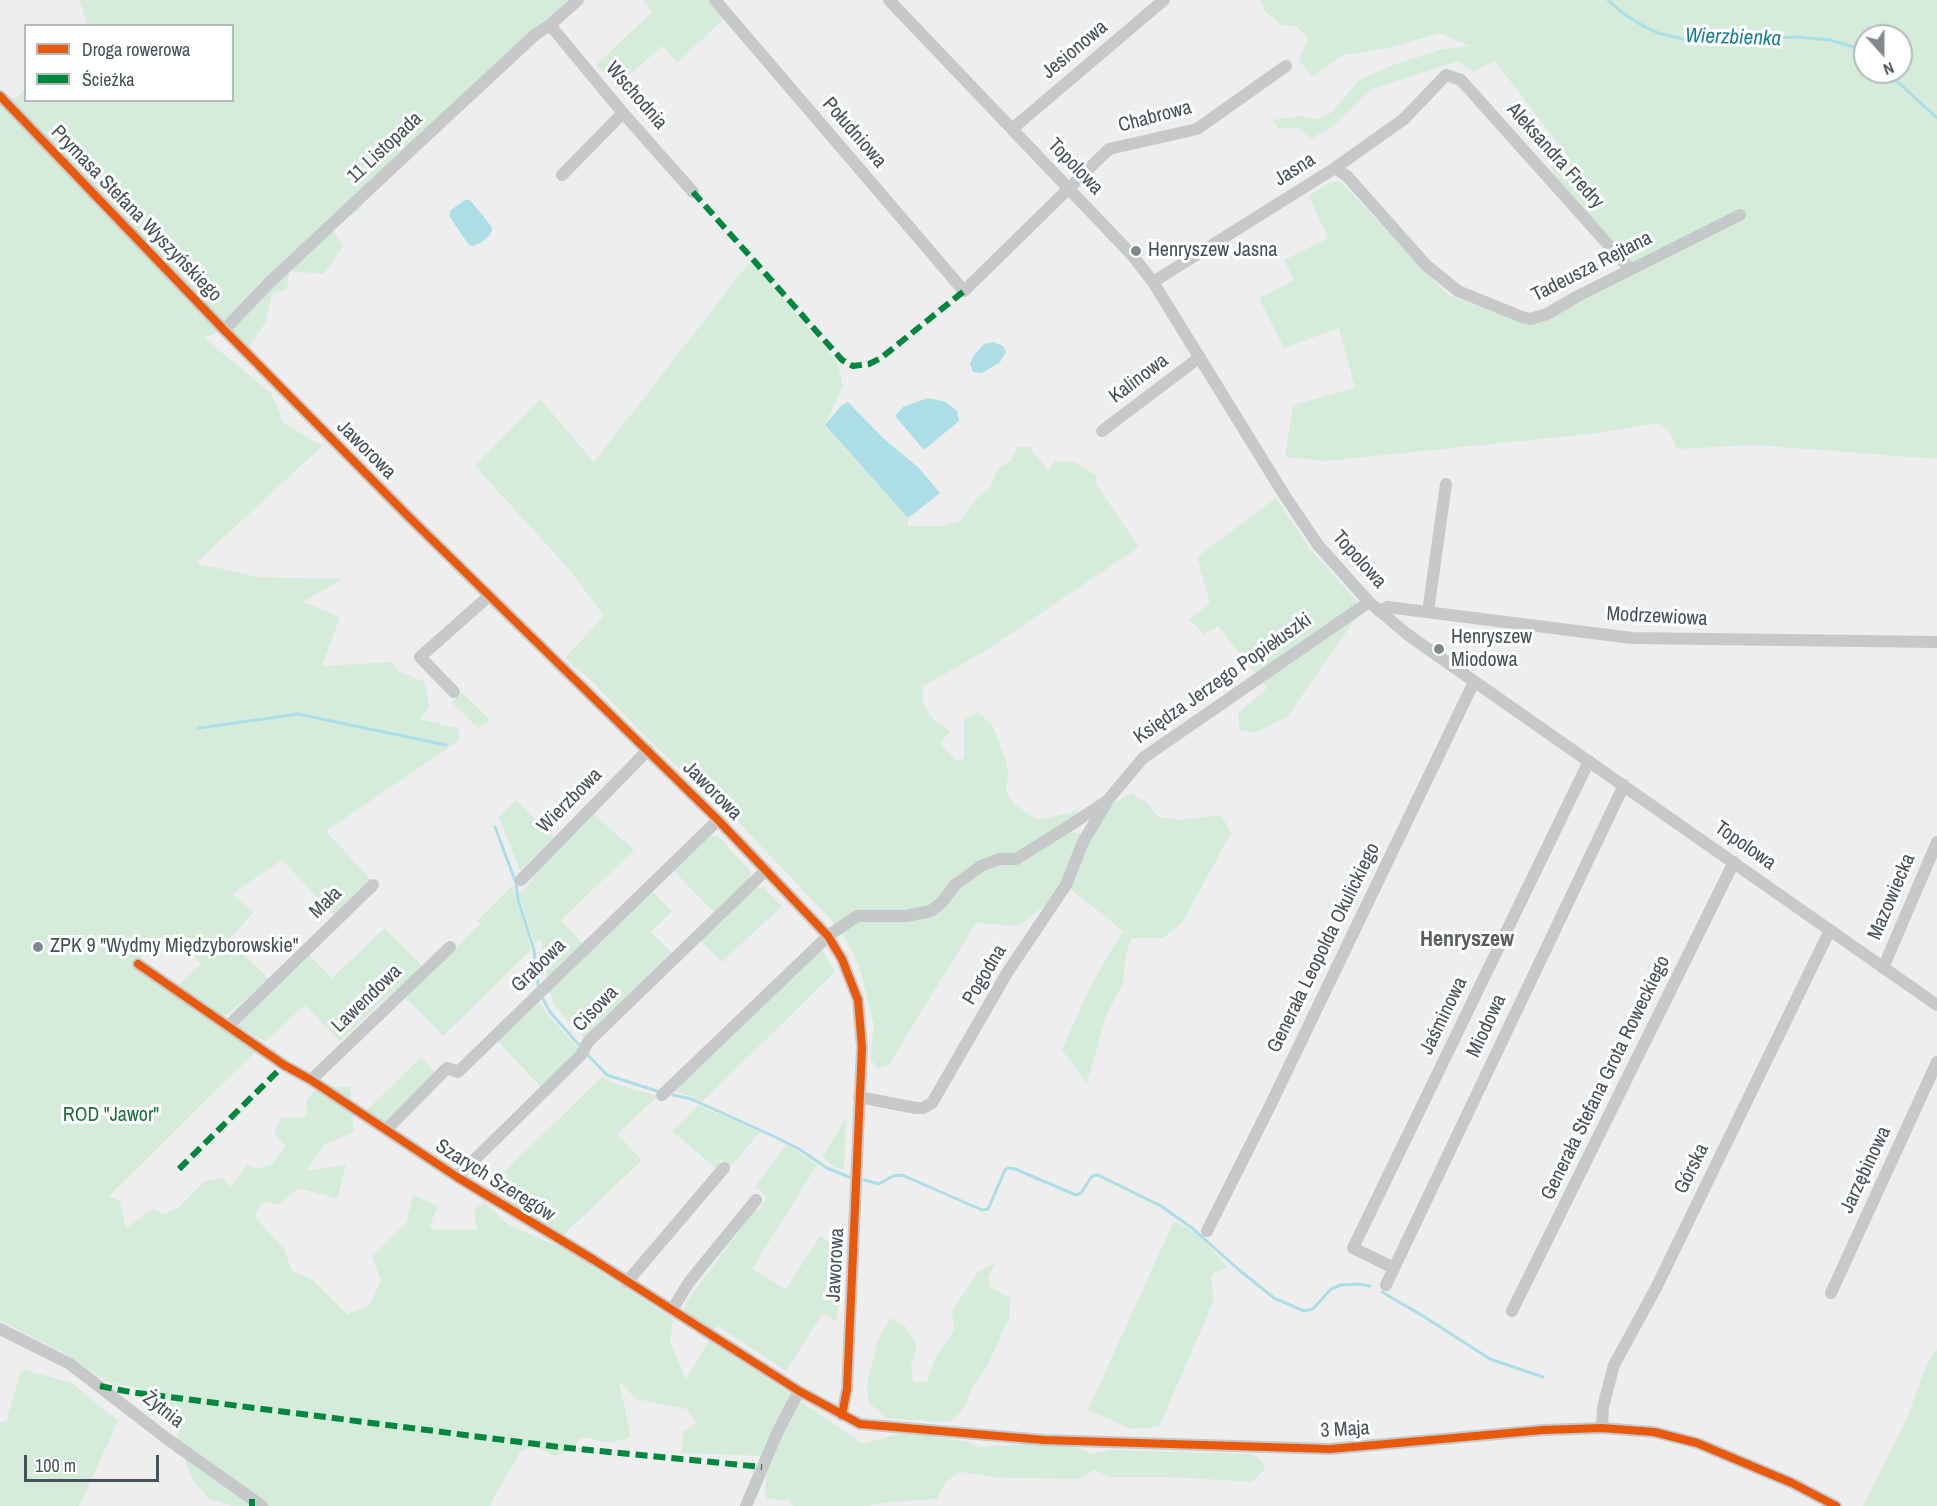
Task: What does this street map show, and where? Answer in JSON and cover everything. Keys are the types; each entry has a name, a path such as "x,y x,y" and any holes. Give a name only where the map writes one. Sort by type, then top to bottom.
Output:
{"street":[{"name":"11 Listopada","path":"224,330 277,276 425,137 536,34 550,25 578,0"},
{"name":"Południowa","path":"715,0 964,291 1068,188"},
{"name":"Topolowa","path":"889,0 1132,255 1153,282 1283,493 1318,545 1369,602 1407,634 1474,682 1937,1005"},
{"name":"Jesionowa","path":"1012,129 1164,0"},
{"name":"Wschodnia","path":"550,25 693,192"},
{"name":"Chabrowa","path":"1068,188 1109,149 1197,129 1286,66"},
{"name":"Jasna","path":"1153,282 1335,168 1404,118 1446,75"},
{"name":"Aleksandra Fredry","path":"1446,75 1461,80 1630,269"},
{"name":"Prymasa Stefana Wyszyńskiego","path":"0,96 224,330"},
{"path":"562,175 623,113"},
{"name":"Tadeusza Rejtana","path":"1335,168 1347,176 1426,264 1458,291 1530,319 1547,314 1740,214"},
{"name":"Jaworowa","path":"224,330 489,596 718,820 828,936 842,959 858,1000 862,1047 847,1389 842,1415"},
{"name":"Kalinowa","path":"1102,431 1200,357"},
{"path":"1428,612 1446,484"},
{"path":"454,692 420,657 489,596"},
{"name":"Księdza Jerzego Popiełuszki","path":"662,1095 828,936 857,916 906,916 931,911 942,902 955,885 981,866 999,859 1016,859 1107,801 1143,758 1369,602"},
{"name":"Modrzewiowa","path":"1379,611 1387,606 1632,638 1937,642"},
{"name":"Generała Leopolda Okulickiego","path":"1207,1231 1269,1108 1474,682"},
{"name":"Wierzbowa","path":"520,880 648,750"},
{"name":"Jaśminowa","path":"1394,1268 1353,1248 1589,761"},
{"name":"Miodowa","path":"1386,1284 1624,785"},
{"name":"Pogodna","path":"859,1097 916,1108 923,1108 932,1103 1007,974 1066,885 1083,842 1107,801"},
{"name":"Grabowa","path":"386,1130 447,1068 458,1072 718,820"},
{"name":"Mazowiecka","path":"1883,968 1937,842"},
{"name":"Generała Stefana Grota Roweckiego","path":"1512,1311 1734,862"},
{"name":"Cisowa","path":"457,1177 581,1054 588,1042 766,870"},
{"name":"Mała","path":"229,1025 373,885"},
{"name":"Górska","path":"1602,1428 1603,1407 1614,1365 1656,1288 1830,930"},
{"name":"Lawendowa","path":"311,1080 450,947"},
{"name":"Szarych Szeregów","path":"138,964 284,1065 311,1080 457,1177 799,1391 842,1415"},
{"name":"Jarzębinowa","path":"1831,1293 1937,1062"},
{"path":"627,1282 724,1168"},
{"path":"672,1310 689,1282 756,1200"},
{"name":"Żytnia","path":"0,1329 46,1351 100,1386 166,1438 262,1506"},
{"path":"746,1506 778,1431 799,1391"},
{"name":"3 Maja","path":"842,1415 870,1426 1044,1440 1330,1449 1543,1430 1602,1428 1654,1432 1696,1443 1792,1483 1836,1506"}],"green space":[{"name":"ROD \"Jawor\"","path":"80,0 570,0 391,162 359,210 332,228 343,246 324,274 289,271 287,289 272,294 266,322 249,346 218,332 204,338 271,393 283,422 322,446 196,563 257,577 343,579 303,602 340,617 322,666 392,662 398,671 425,682 429,707 420,719 458,728 460,740 326,831 371,880 335,916 282,860 232,894 254,912 228,940 269,979 227,1015 222,1015 177,986 201,964 175,933 138,958 256,1051 109,1196 120,1201 126,1228 153,1209 164,1214 178,1208 203,1182 223,1178 231,1188 247,1165 258,1169 272,1164 286,1146 274,1133 281,1118 306,1117 307,1099 319,1086 350,1087 354,1132 325,1144 306,1171 346,1165 337,1199 299,1188 279,1204 262,1202 255,1217 284,1249 292,1271 313,1280 347,1314 370,1305 381,1280 372,1257 406,1223 413,1195 438,1206 429,1227 434,1229 477,1230 474,1210 484,1202 510,1226 563,1248 673,1319 670,1342 686,1379 709,1341 863,1444 905,1432 969,1442 978,1447 1029,1444 1072,1445 1093,1454 1112,1450 1251,1454 1262,1461 1265,1469 1252,1482 1172,1477 1111,1477 1094,1470 1080,1479 1004,1478 960,1472 946,1482 937,1499 888,1502 868,1506 793,1506 789,1500 767,1499 765,1492 768,1464 761,1456 682,1453 683,1432 696,1423 687,1409 636,1399 619,1381 631,1437 610,1443 582,1437 570,1450 555,1456 535,1446 520,1452 491,1506 232,1506 209,1499 193,1480 184,1457 174,1453 180,1425 148,1414 146,1394 139,1388 105,1381 63,1353 0,1321 0,100 17,98 24,89 24,102 234,102 234,24 87,24"},
{"path":"642,0 718,0 729,14 677,63 662,46 617,86 596,65 652,12"},
{"path":"1260,0 1937,0 1937,459 1754,445 1677,449 1670,433 1660,423 1590,434 1325,461 1285,457 1293,405 1355,388 1339,328 1284,348 1259,298 1294,280 1284,260 1328,238 1309,196 1327,184 1340,181 1448,295 1523,323 1628,273 1556,186 1552,166 1569,158 1495,61 1473,72 1458,61 1372,89 1333,126 1311,139 1297,127 1279,129 1272,120 1299,116 1317,119 1332,112 1358,81 1390,66 1443,49 1470,46 1439,33 1389,48 1343,55 1312,77 1299,60 1308,38 1296,26 1281,25 1265,11"},
{"path":"752,263 837,361 843,386 825,426 908,518 908,526 943,526 960,521 974,501 990,488 998,468 1011,461 1017,447 1029,447 1048,470 1055,461 1076,462 1097,476 1096,484 1139,547 982,653 923,686 923,704 933,719 950,731 940,744 957,761 964,758 964,720 978,712 993,726 1006,760 1008,774 1006,791 1014,804 1038,820 1076,811 1078,817 1066,832 1087,834 1112,804 1131,793 1147,803 1159,817 1180,820 1221,815 1231,833 1182,923 1163,938 1132,938 1126,953 1123,984 1106,1015 1087,1084 1062,1050 1090,987 1123,931 1068,887 1019,926 976,923 888,1066 877,1069 870,1057 874,1025 861,973 851,948 833,922 741,825 651,742 593,682 565,658 604,616 568,568 475,466 540,399 594,462 748,264"},
{"path":"1276,498 1311,550 1363,608 1287,717 1257,732 1240,731 1238,713 1267,688 1218,626 1204,634 1189,619 1210,604 1197,557"},
{"path":"462,693 490,720 478,728 451,702"},
{"path":"516,800 554,838 520,871 499,817"},
{"path":"594,814 634,850 561,920 583,944 547,978 541,939 535,944 519,894 531,882 534,874"},
{"path":"707,835 718,836 750,871 750,880 716,915 672,869"},
{"path":"513,885 531,950 443,1036 406,998 480,924 478,920"},
{"path":"754,887 764,888 782,906 722,962 700,940"},
{"path":"651,890 672,911 651,932 674,955 587,1037 583,1037 554,1005 549,988"},
{"path":"385,928 423,967 377,1006 340,1042 305,1005 265,1042 237,1025 308,954 332,978"},
{"path":"822,949 835,972 702,1102 672,1091"},
{"path":"538,999 547,1014 580,1050 542,1088 495,1039"},
{"path":"421,1057 436,1073 387,1124 366,1111"},
{"path":"602,1077 621,1086 658,1096 617,1134 642,1160 561,1237 486,1189"},
{"path":"698,1105 760,1132 730,1167 721,1159 718,1170 672,1131"},
{"path":"846,1118 844,1170 834,1167 823,1156"},
{"path":"787,1144 817,1165 752,1269 786,1289 820,1236 840,1249 837,1322 823,1313 786,1371 718,1326 714,1330 685,1312 685,1304 754,1211 759,1210 767,1198 755,1187"},
{"path":"1174,1221 1199,1235 1228,1268 1215,1272 1211,1279 1214,1300 1159,1427 1131,1429 1088,1410"},
{"path":"997,1262 988,1277 990,1287 1010,1298 1010,1316 963,1410 950,1421 887,1418 869,1403 867,1384 877,1342 890,1318 905,1326 917,1345 911,1366 914,1382 927,1382 935,1358 954,1330 952,1311 978,1272"},
{"path":"1937,1348 1937,1506 1863,1506 1906,1421 1927,1363"},
{"path":"21,1369 72,1383 118,1421 79,1506 0,1506 0,1423 7,1420"}],"water":[{"path":"465,200 470,200 492,230 490,235 473,246 469,245 449,216 451,210"},
{"path":"993,342 1003,346 1006,352 1000,362 982,373 973,372 970,364 974,355 984,344"},
{"path":"928,398 946,402 957,411 959,421 924,450 895,416 903,407"},
{"path":"848,402 884,439 919,468 940,493 908,518 825,425 841,406"}],"waterway":[{"name":"Wierzbienka","path":"1608,0 1624,14 1645,27 1658,33 1683,39 1798,37 1830,40 1853,47"},
{"name":"Wierzbienka","path":"1900,84 1937,118"},
{"path":"199,728 298,714 446,745"},
{"path":"495,827 516,883 518,899 534,950 538,985"},
{"path":"542,997 550,1012 579,1045"},
{"path":"588,1055 607,1075 657,1091"},
{"path":"673,1095 691,1099 771,1135 799,1149 827,1168 849,1177"},
{"path":"864,1180 879,1184 893,1176 902,1175 982,1210 988,1209 1005,1170 1008,1168 1076,1195 1081,1193 1092,1176 1098,1175 1161,1206 1192,1228 1274,1298 1304,1311 1313,1309 1331,1289 1341,1285 1370,1286"},
{"path":"1382,1292 1490,1359 1543,1377"}],"marked path":[{"path":"693,192 842,360 853,366 869,364 881,358 964,291"},
{"path":"179,1169 284,1065"},
{"path":"100,1386 130,1392 559,1447 762,1467"},
{"path":"252,1499 252,1506"}],"cycle path":[{"path":"0,96 224,330 409,517 718,820 828,936 842,959 858,1000 862,1047 847,1389 842,1415"},
{"path":"138,964 284,1065 311,1080 457,1177 594,1260 799,1391 860,1424 1044,1440 1330,1449 1543,1430 1602,1428 1654,1432 1697,1443 1792,1483 1836,1506"}],"place":[{"name":"Henryszew Jasna","path":"1136,251"},
{"name":"Henryszew Miodowa","path":"1439,649"},
{"name":"ZPK 9 \"Wydmy Międzyborowskie\"","path":"38,947"}],"district":[{"name":"Henryszew","path":"1467,940"}]}
